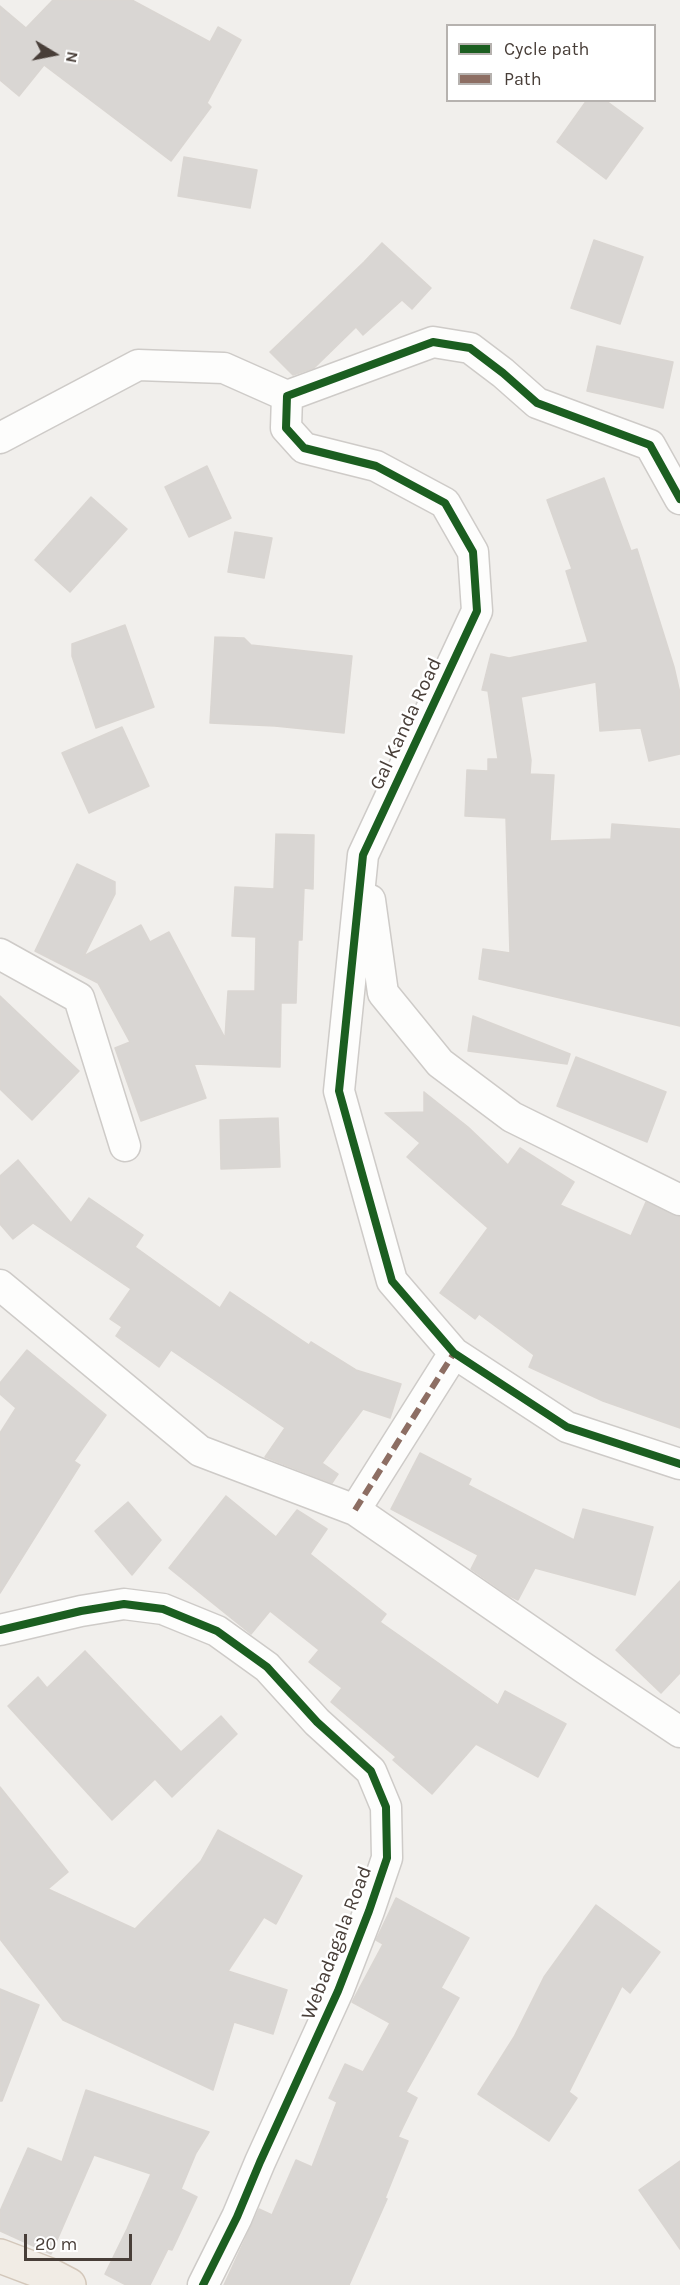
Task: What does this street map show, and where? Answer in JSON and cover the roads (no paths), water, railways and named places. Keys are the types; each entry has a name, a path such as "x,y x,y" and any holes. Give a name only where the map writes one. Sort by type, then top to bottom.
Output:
{"main road":[{"path":"0,2256 50,2275 69,2285"}],"street":[{"path":"0,438 138,365 224,368 287,396 433,342 470,348 503,373 537,404 650,445 680,499"},
{"name":"Gal Kanda Road","path":"287,396 286,428 304,448 376,466 445,503 473,552 477,611 363,855 339,1091 392,1281 454,1353 567,1427 680,1464"},
{"path":"363,855 382,993 440,1063 512,1117 680,1200"},
{"path":"0,954 79,999 125,1146"},
{"path":"0,1285 200,1451 356,1510 680,1732"},
{"path":"356,1510 454,1353"},
{"name":"Webadagala Road","path":"0,1630 81,1611 124,1604 162,1609 217,1631 267,1667 317,1722 370,1771 386,1807 387,1858 369,1911 338,1991 237,2217 203,2285"}]}
